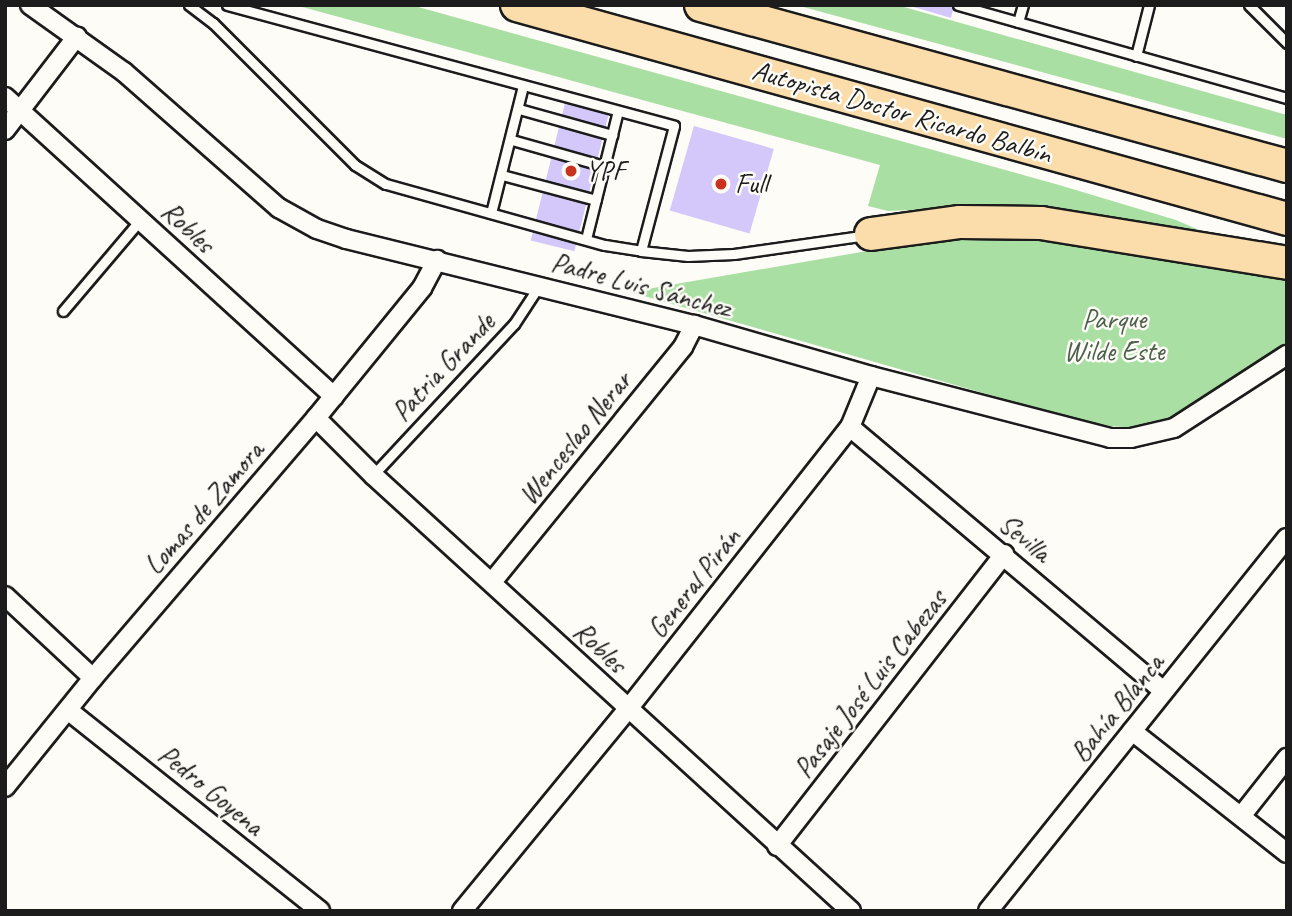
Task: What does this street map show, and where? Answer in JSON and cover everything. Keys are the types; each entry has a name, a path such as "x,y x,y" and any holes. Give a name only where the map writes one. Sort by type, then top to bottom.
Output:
{"highway":[{"name":"Autopista Doctor Ricardo Balbín","path":"517,5 1287,219"},
{"name":"Autopista Doctor Ricardo Balbín","path":"701,5 1287,166"},
{"path":"871,234 960,222 1041,223 1287,263"}],"street":[{"name":"Padre Luis Sánchez","path":"30,5 124,72 263,195 295,218 346,239 694,325 1091,435 1131,438 1152,435 1188,421 1287,355"},
{"path":"5,130 77,36"},
{"name":"Robles","path":"5,97 334,396"},
{"name":"Lomas de Zamora","path":"5,787 93,678 316,418 422,288 437,260"},
{"name":"Wenceslao Nerar","path":"492,582 683,347 694,325"},
{"name":"General Pirán","path":"462,911 628,709 850,427 871,376"},
{"name":"Robles","path":"316,418 373,475 851,911"},
{"name":"Sevilla","path":"850,427 1164,691"},
{"name":"Bahía Blanca","path":"988,911 1287,538"},
{"name":"Pasaje José Luis Cabezas","path":"777,846 1004,554"},
{"path":"5,596 93,678"},
{"name":"Pedro Goyena","path":"69,711 320,911"},
{"path":"1132,732 1242,815 1287,853"},
{"path":"1242,815 1287,758"}],"lane":[{"path":"189,5 213,23 291,104 370,175 386,184 586,239 641,251 688,256 734,254 871,234"},
{"path":"228,5 674,126 641,251"},
{"path":"958,5 1287,98"},
{"path":"1018,22 1023,5"},
{"path":"1136,56 1149,5"},
{"path":"1249,5 1287,43"},
{"path":"491,213 512,140 523,86"},
{"path":"519,109 612,135"},
{"path":"586,239 618,111"},
{"path":"512,140 604,166"},
{"path":"502,176 596,200"},
{"path":"63,311 141,219"},
{"name":"Patria Grande","path":"373,475 514,324 539,286"}],"green space":[{"path":"295,5 411,5 1059,185 1176,220 1199,230 976,207 888,211 868,206 880,165"},
{"path":"796,5 897,5 1287,115 1287,139"},
{"name":"Parque Wilde Este","path":"1026,235 1203,260 1287,282 1287,346 1194,410 1166,423 1137,428 1109,426 1060,415 630,292 954,236"}],"building":[{"path":"907,5 954,5 951,18"},
{"name":"YPF","path":"568,91 612,102 574,251 531,240"},
{"name":"Full","path":"694,126 774,149 750,233 670,211"}],"place":[{"name":"YPF","path":"571,171"},
{"name":"Full","path":"721,184"}]}
